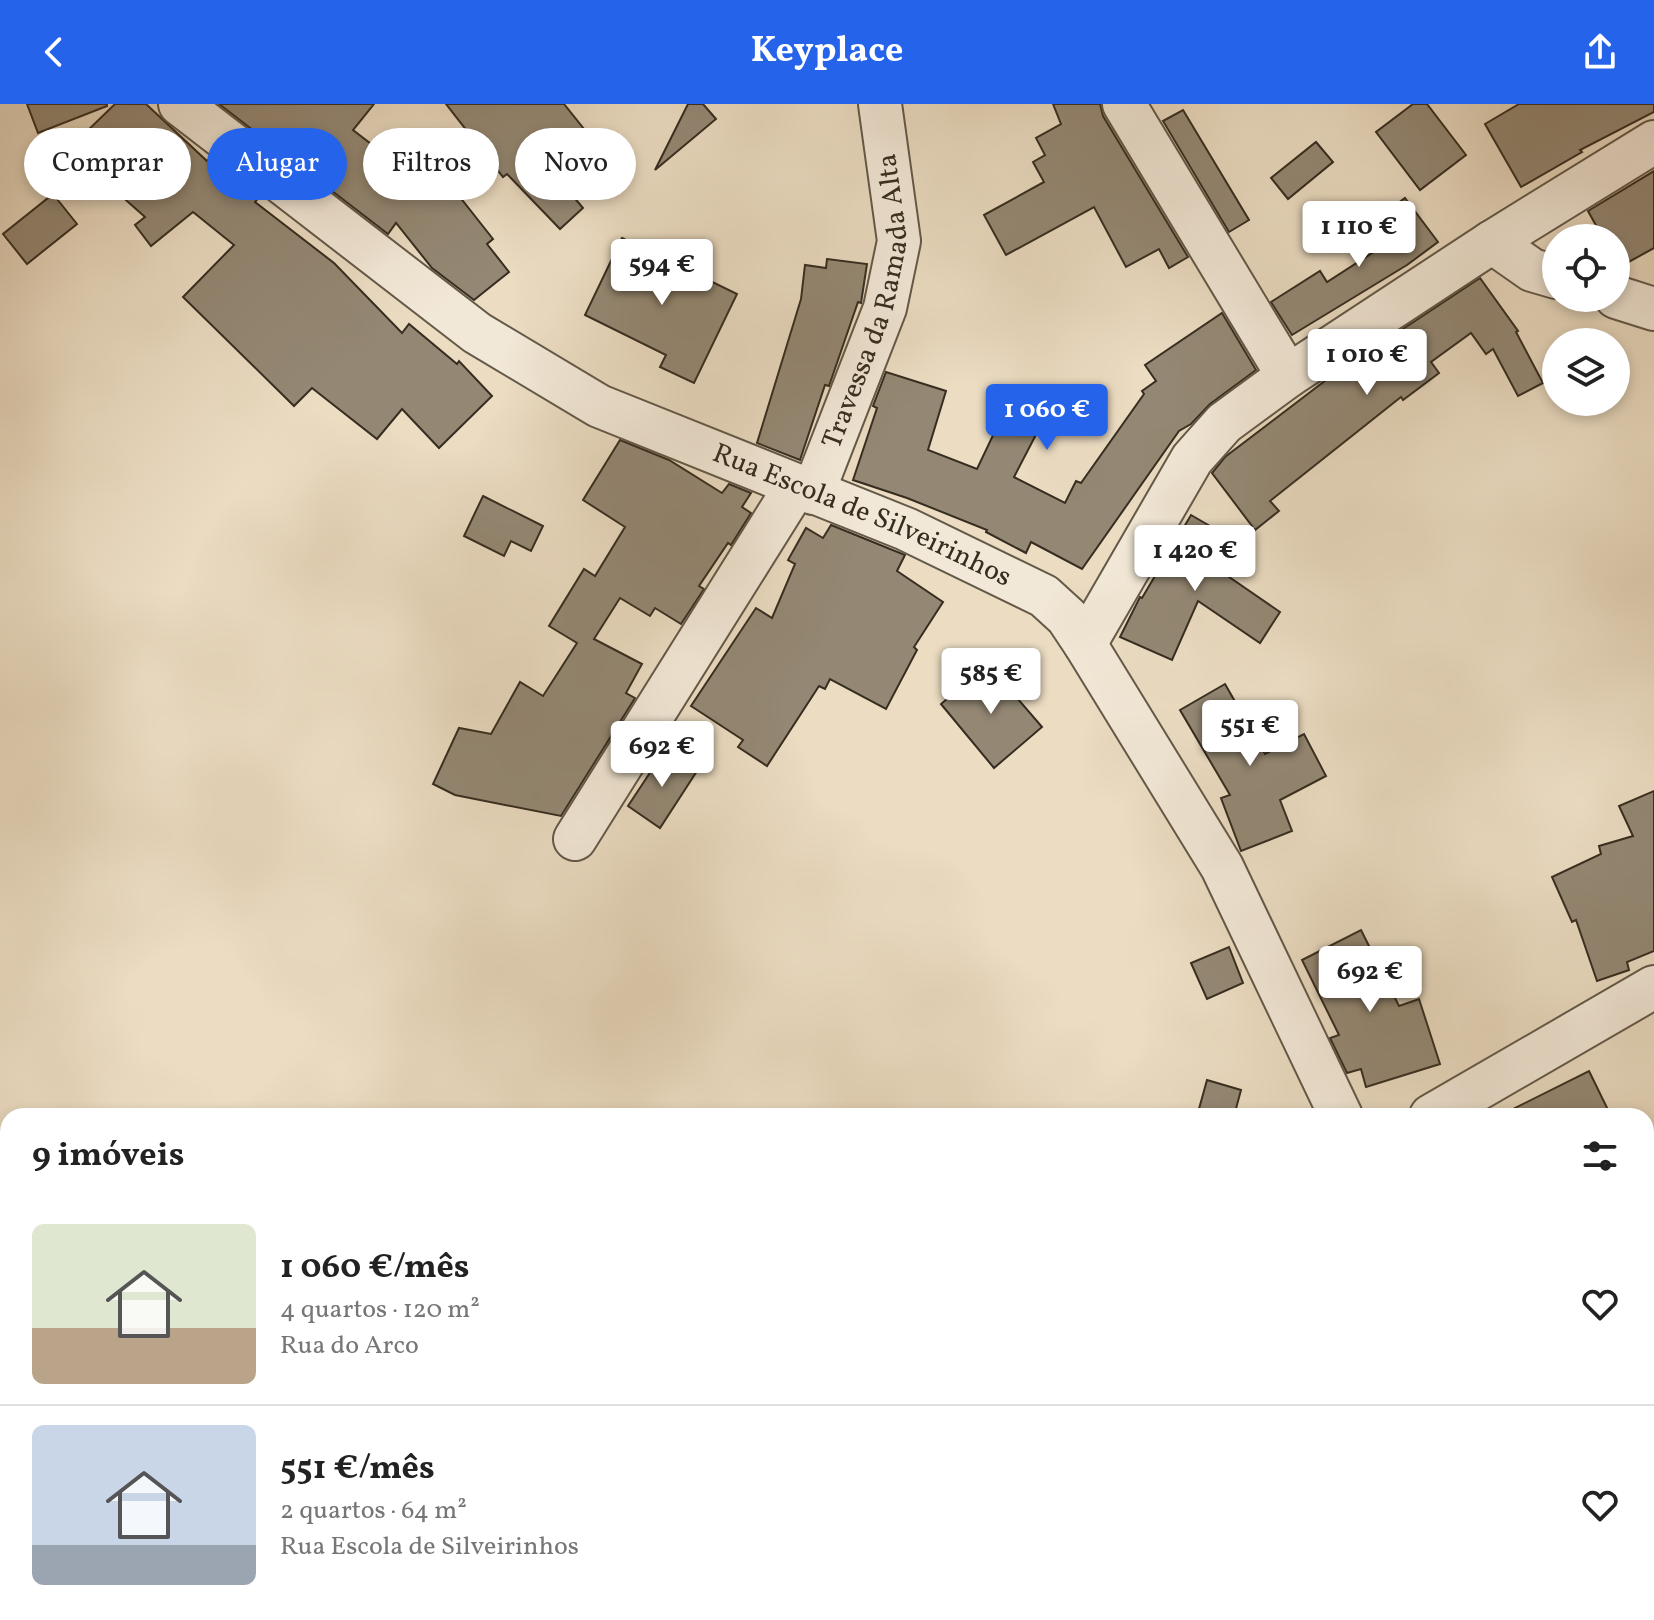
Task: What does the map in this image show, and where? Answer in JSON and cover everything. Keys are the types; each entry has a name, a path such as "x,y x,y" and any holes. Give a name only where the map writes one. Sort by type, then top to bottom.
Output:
{"street":[{"name":"Rua Escola de Silveirinhos","path":"180,104 477,333 599,406 906,529 1044,596 1067,617 1085,644 1222,867 1337,1108"},
{"name":"Travessa da Ramada Alta","path":"575,839 805,489 885,308 899,241 880,104"},
{"path":"1124,104 1288,376"},
{"path":"1085,644 1192,459 1224,423 1288,376 1492,242 1654,142"},
{"path":"1492,242 1532,270 1542,273"},
{"path":"1630,301 1654,309"},
{"path":"1445,1108 1654,987"}],"building":[{"path":"27,104 107,104 51,128 36,128"},
{"path":"115,104 146,104 172,128 90,128"},
{"path":"219,104 374,104 353,130 363,138 363,200 462,200 493,239 487,244 509,272 474,300 432,268 396,223 388,234 344,200 347,200 347,128 250,128"},
{"path":"446,104 564,104 583,128 515,128 515,182 507,174 503,177 499,172 499,128 465,128"},
{"path":"688,104 703,104 716,119 655,170"},
{"path":"1053,104 1100,104 1103,116 1188,257 1169,268 1159,249 1126,267 1094,207 1006,255 984,215 1044,182 1033,162 1045,155 1036,138 1061,124"},
{"path":"1413,104 1427,104 1466,155 1420,190 1376,132"},
{"path":"1519,104 1654,104 1654,112 1580,150 1582,152 1521,187 1485,124"},
{"path":"1183,110 1249,220 1229,232 1163,121"},
{"path":"1316,142 1333,162 1288,199 1271,178"},
{"path":"191,146 207,161 207,200 257,200 255,202 334,263 402,333 409,324 457,364 459,361 492,396 439,448 402,409 377,439 312,388 294,406 183,297 234,245 193,212 151,246 135,225 145,217 126,200 191,200"},
{"path":"1654,171 1654,248 1630,261 1630,224 1595,224 1588,211"},
{"path":"1405,198 1438,242 1407,265 1292,335 1271,302 1320,271 1327,282 1383,246 1368,226"},
{"path":"46,200 58,200 77,224 27,264 3,234"},
{"path":"532,200 576,200 583,208 560,229"},
{"path":"622,238 737,294 694,383 660,367 666,355 585,315"},
{"path":"827,259 867,264 861,303 858,302 829,386 825,385 800,460 757,443 801,299 805,265 826,268"},
{"path":"1480,278 1518,331 1542,384 1518,396 1493,349 1486,354 1471,333 1431,362 1439,373 1403,400 1401,397 1270,501 1279,511 1255,530 1212,473 1225,457 1326,380"},
{"path":"1222,313 1256,370 1179,431 1082,569 1031,542 1026,553 987,530 853,480 877,408 873,406 886,372 946,391 928,450 977,469 1005,410 1040,427 1014,477 1065,503 1076,481 1081,483 1144,394 1142,391 1156,381 1145,365"},
{"path":"620,440 669,460 722,493 729,484 751,493 742,507 751,513 699,586 704,589 681,624 655,608 650,616 620,598 594,639 642,664 626,693 635,698 561,816 455,795 433,784 459,728 491,734 520,682 543,696 577,643 549,626 584,569 595,576 625,527 583,500"},
{"path":"483,496 543,526 531,551 511,541 504,556 464,536"},
{"path":"1191,515 1236,541 1219,570 1280,612 1260,643 1198,601 1172,660 1120,637 1140,597"},
{"path":"831,525 905,555 897,571 943,602 914,647 917,650 886,709 830,679 825,689 819,686 767,766 738,747 743,740 691,706 756,608 772,618 795,564 788,560 806,528 823,538"},
{"path":"988,664 1042,727 994,768 941,704"},
{"path":"1225,684 1265,754 1304,734 1326,776 1280,800 1292,831 1241,851 1221,798 1230,795 1180,710"},
{"path":"665,750 697,771 660,828 628,806"},
{"path":"1654,791 1654,951 1627,962 1629,970 1597,981 1576,920 1572,922 1552,877 1601,854 1599,846 1633,836 1619,806"},
{"path":"1361,930 1399,1006 1419,999 1440,1064 1366,1087 1361,1069 1347,1073 1330,1038 1339,1035 1302,960"},
{"path":"1229,947 1243,983 1207,999 1191,963"},
{"path":"1589,1071 1607,1108 1515,1108"},
{"path":"1207,1080 1241,1090 1236,1108 1199,1108"}]}
